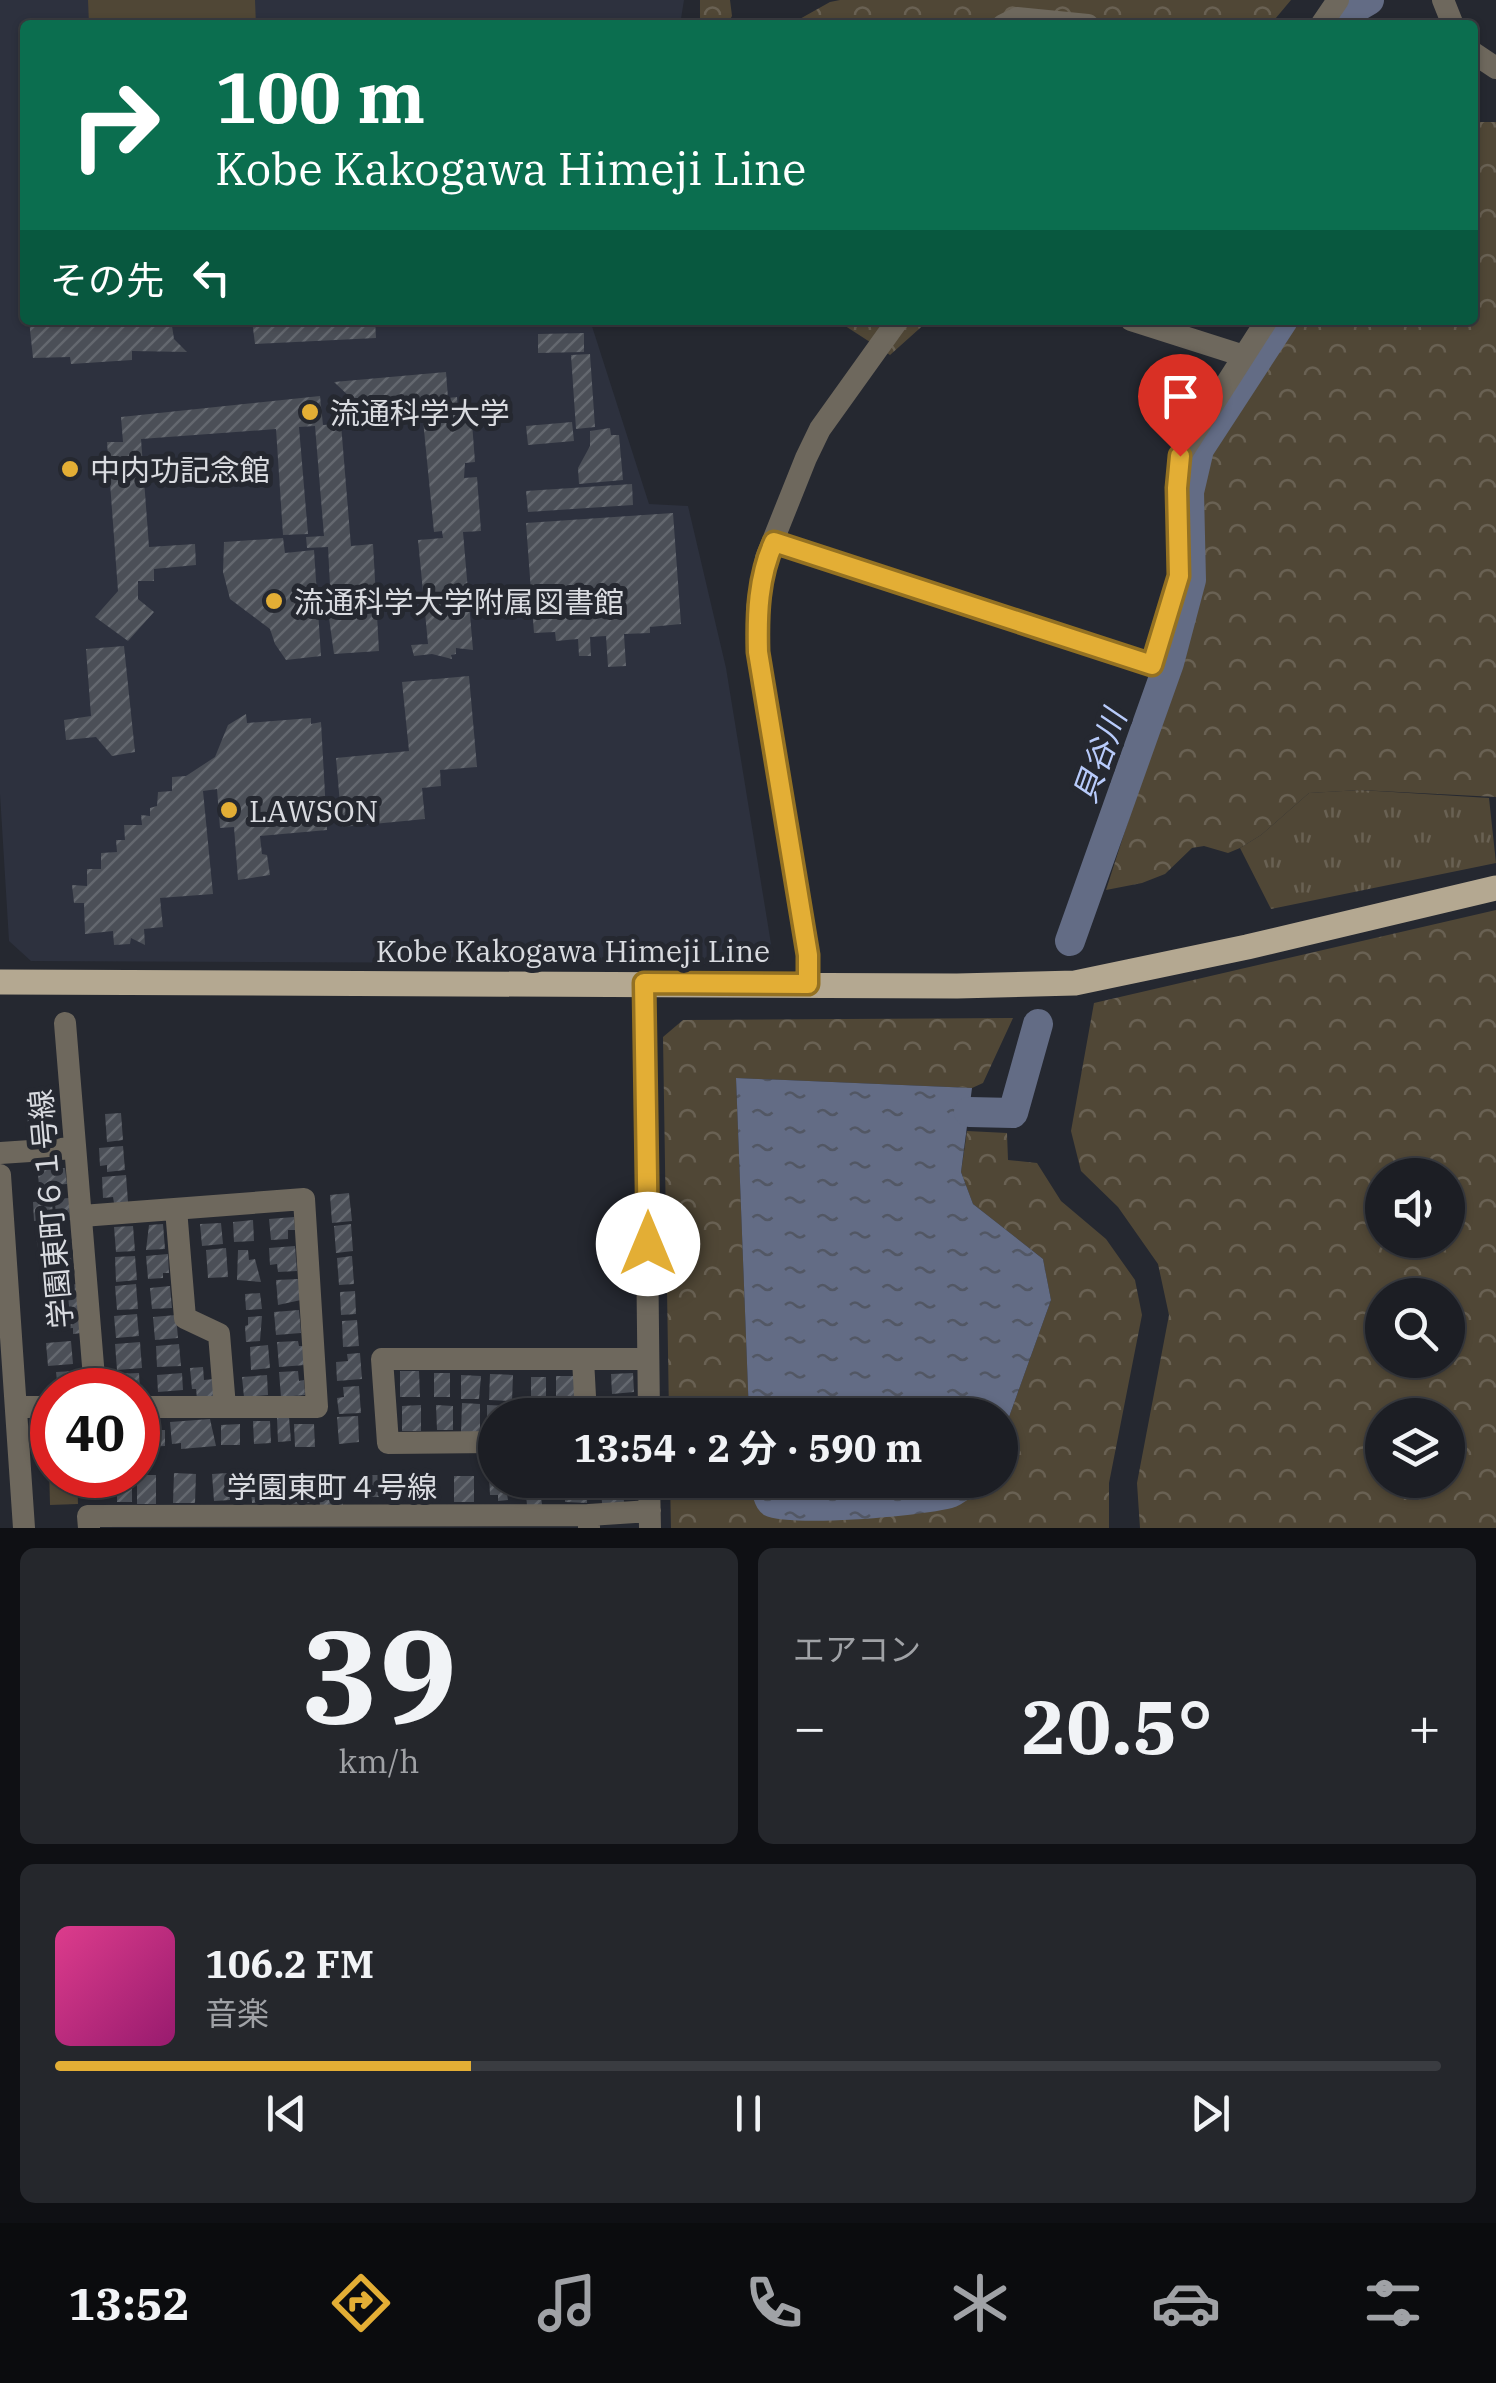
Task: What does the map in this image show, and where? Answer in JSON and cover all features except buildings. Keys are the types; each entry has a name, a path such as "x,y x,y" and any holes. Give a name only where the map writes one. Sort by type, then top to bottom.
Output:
{"main road":[{"name":"Kobe Kakogawa Himeji Line","path":"0,982 957,986 1074,983 1496,888"}],"street":[{"path":"808,984 808,955 758,652 757,609 766,558 820,429 894,325"},
{"path":"1147,325 1244,356"},
{"path":"774,542 1152,665 1179,576 1180,456 1264,325"},
{"path":"644,983 649,1398"},
{"name":"学園東町６１号線","path":"71,1038 75,1148 93,1368"},
{"path":"0,1154 75,1148"},
{"path":"0,1175 24,1528"},
{"path":"82,1216 304,1199 317,1407 160,1407"},
{"path":"176,1209 185,1318 219,1334 225,1407"},
{"path":"583,1359 585,1398"},
{"path":"478,1442 388,1443 382,1360 648,1359"},
{"path":"16,1407 30,1407"},
{"name":"学園東町４号線","path":"89,1528 88,1516 171,1522 650,1520"}],"shaded area":[{"name":"流通科学大学","path":"0,0 684,0 681,20 20,20 20,325 592,325 649,504 688,506 726,668 772,950 756,964 31,961 9,941 0,794"}],"green space":[{"path":"88,0 255,0 256,20 89,20"},
{"path":"700,0 730,0 730,20 700,20"},
{"path":"1291,0 1274,20 798,20 830,2"},
{"path":"1478,122 1496,122 1496,797 1360,790 1309,793 1240,848 1228,853 1204,846 1192,848 1165,874 1106,890 1203,588 1196,490 1210,445 1286,325 1478,325"},
{"path":"844,325 923,325 890,355"},
{"path":"1360,790 1489,798 1496,863 1271,909 1240,848 1309,793"},
{"path":"1496,910 1496,1528 1140,1528 1137,1483 1169,1315 1158,1264 1118,1207 1081,1171 1071,1131 1094,1003"},
{"path":"1013,1018 983,1083 972,1088 736,1078 748,1398 669,1398 663,1037 683,1020"},
{"path":"967,1131 1007,1133 1008,1160 1037,1163 1061,1201 1106,1239 1135,1280 1142,1315 1109,1483 1109,1528 671,1528 670,1498 1018,1498 1016,1398 1051,1300 1043,1259 973,1204 961,1172"},
{"path":"50,1498 78,1498 78,1504 50,1505"}],"water":[{"path":"736,1078 972,1088 961,1172 973,1204 1043,1259 1051,1300 1016,1398 748,1398"},
{"path":"754,1498 969,1498 952,1508 826,1521 778,1519 764,1515"}],"waterway":[{"name":"貝谷川","path":"1341,20 1369,0"},
{"name":"貝谷川","path":"1070,941 1169,663 1191,580 1189,492 1199,449 1280,325"},
{"name":"貝谷川","path":"969,1112 1013,1113 1038,1024"}],"place":[{"name":"流通科学大学","path":"310,412"},
{"name":"中内功記念館","path":"70,469"},
{"name":"流通科学大学附属図書館","path":"274,601"},
{"name":"LAWSON","path":"229,810"}],"route":[{"path":"648,1244 644,983 808,984 808,955 758,652 757,609 766,558 774,542 1152,665 1179,576 1180,456"}]}
